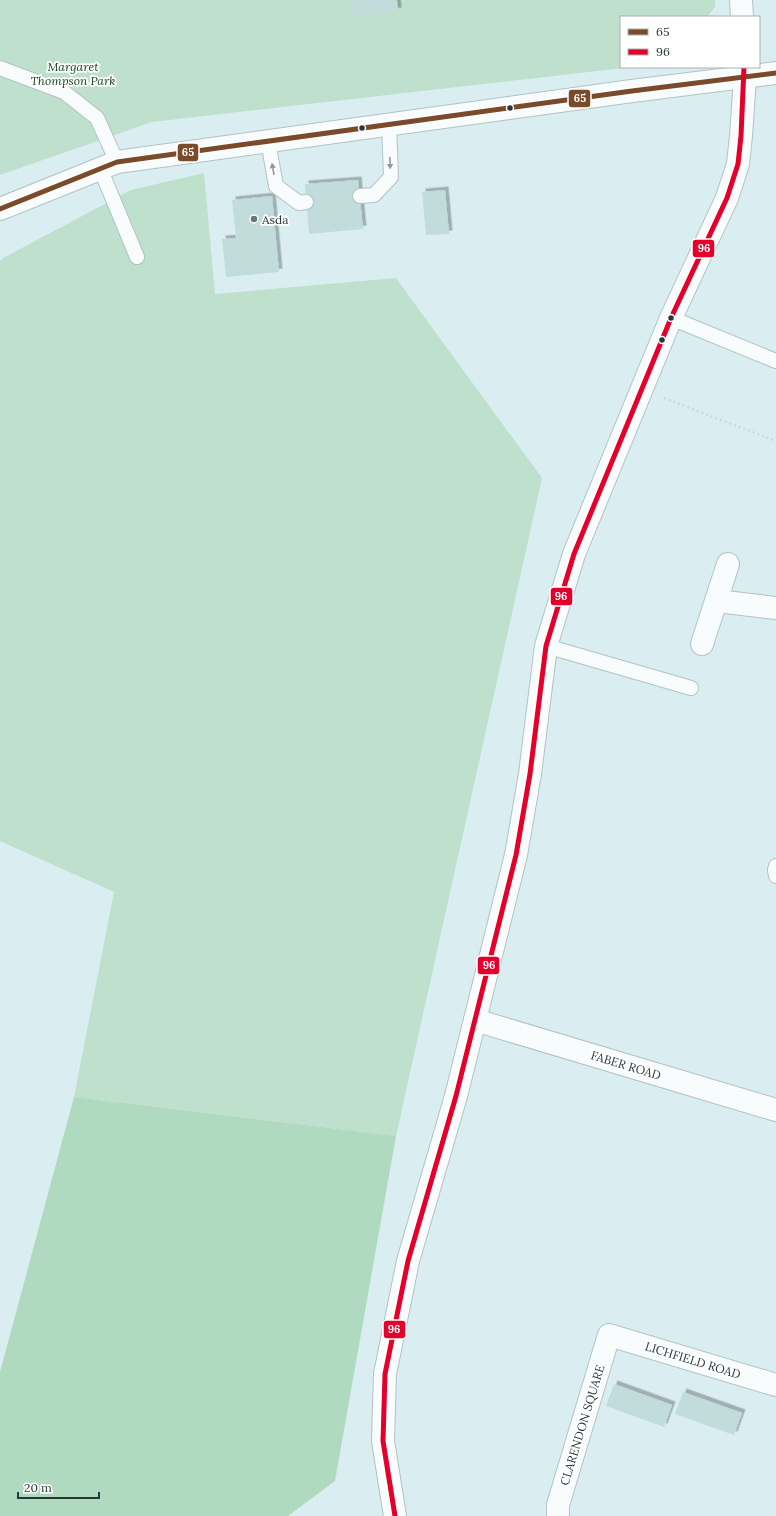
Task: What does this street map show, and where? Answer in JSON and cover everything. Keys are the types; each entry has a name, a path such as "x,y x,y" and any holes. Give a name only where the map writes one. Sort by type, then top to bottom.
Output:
{"street":[{"path":"741,0 742,16"},
{"path":"0,209 108,165 268,141 632,91 745,72 776,73"},
{"path":"395,1516 383,1441 385,1374 408,1261 456,1096 516,855 530,774 546,646 574,554 671,318 727,198 738,164 742,136 745,72"},
{"path":"702,644 728,564"},
{"path":"716,601 776,608"},
{"name":"FABER ROAD","path":"475,1020 776,1110"},
{"name":"LICHFIELD ROAD","path":"609,1335 776,1385"},
{"name":"CLARENDON SQUARE","path":"558,1516 558,1505 609,1335"}],"lane":[{"path":"0,68 64,92 97,118 108,165 137,257"},
{"path":"360,196 374,195 391,177 389,124"},
{"path":"268,141 276,186 299,203 306,202"},
{"path":"671,318 776,361"},
{"path":"546,646 691,688"},
{"path":"776,866 776,876"}],"path":[{"path":"642,389 776,441"}],"green space":[{"name":"Margaret Thompson Park","path":"0,0 715,0 715,7 708,16 620,16 620,68 623,68 152,122 0,175"},
{"path":"204,173 215,294 396,278 542,478 396,1136 74,1097 114,892 0,841 0,261 3,258 131,190"},
{"path":"74,1097 396,1136 335,1481 288,1516 0,1516 0,1372"}],"building":[{"path":"350,0 397,0 398,11 352,17"},
{"path":"358,180 363,229 309,234 305,184"},
{"path":"445,190 449,234 426,235 422,192"},
{"name":"Asda","path":"272,196 279,272 226,277 222,239 236,238 232,200"},
{"path":"614,1384 672,1405 664,1427 606,1406"},
{"path":"683,1392 742,1413 734,1435 675,1414"}],"transit line":[{"name":"96","path":"395,1516 383,1441 385,1374 408,1261 456,1096 516,855 530,774 546,646 574,554 671,318 727,198 738,164 741,136 744,68"},
{"name":"65","path":"0,209 117,162 632,91 776,73"}],"place":[{"name":"Asda","path":"254,219"}]}
